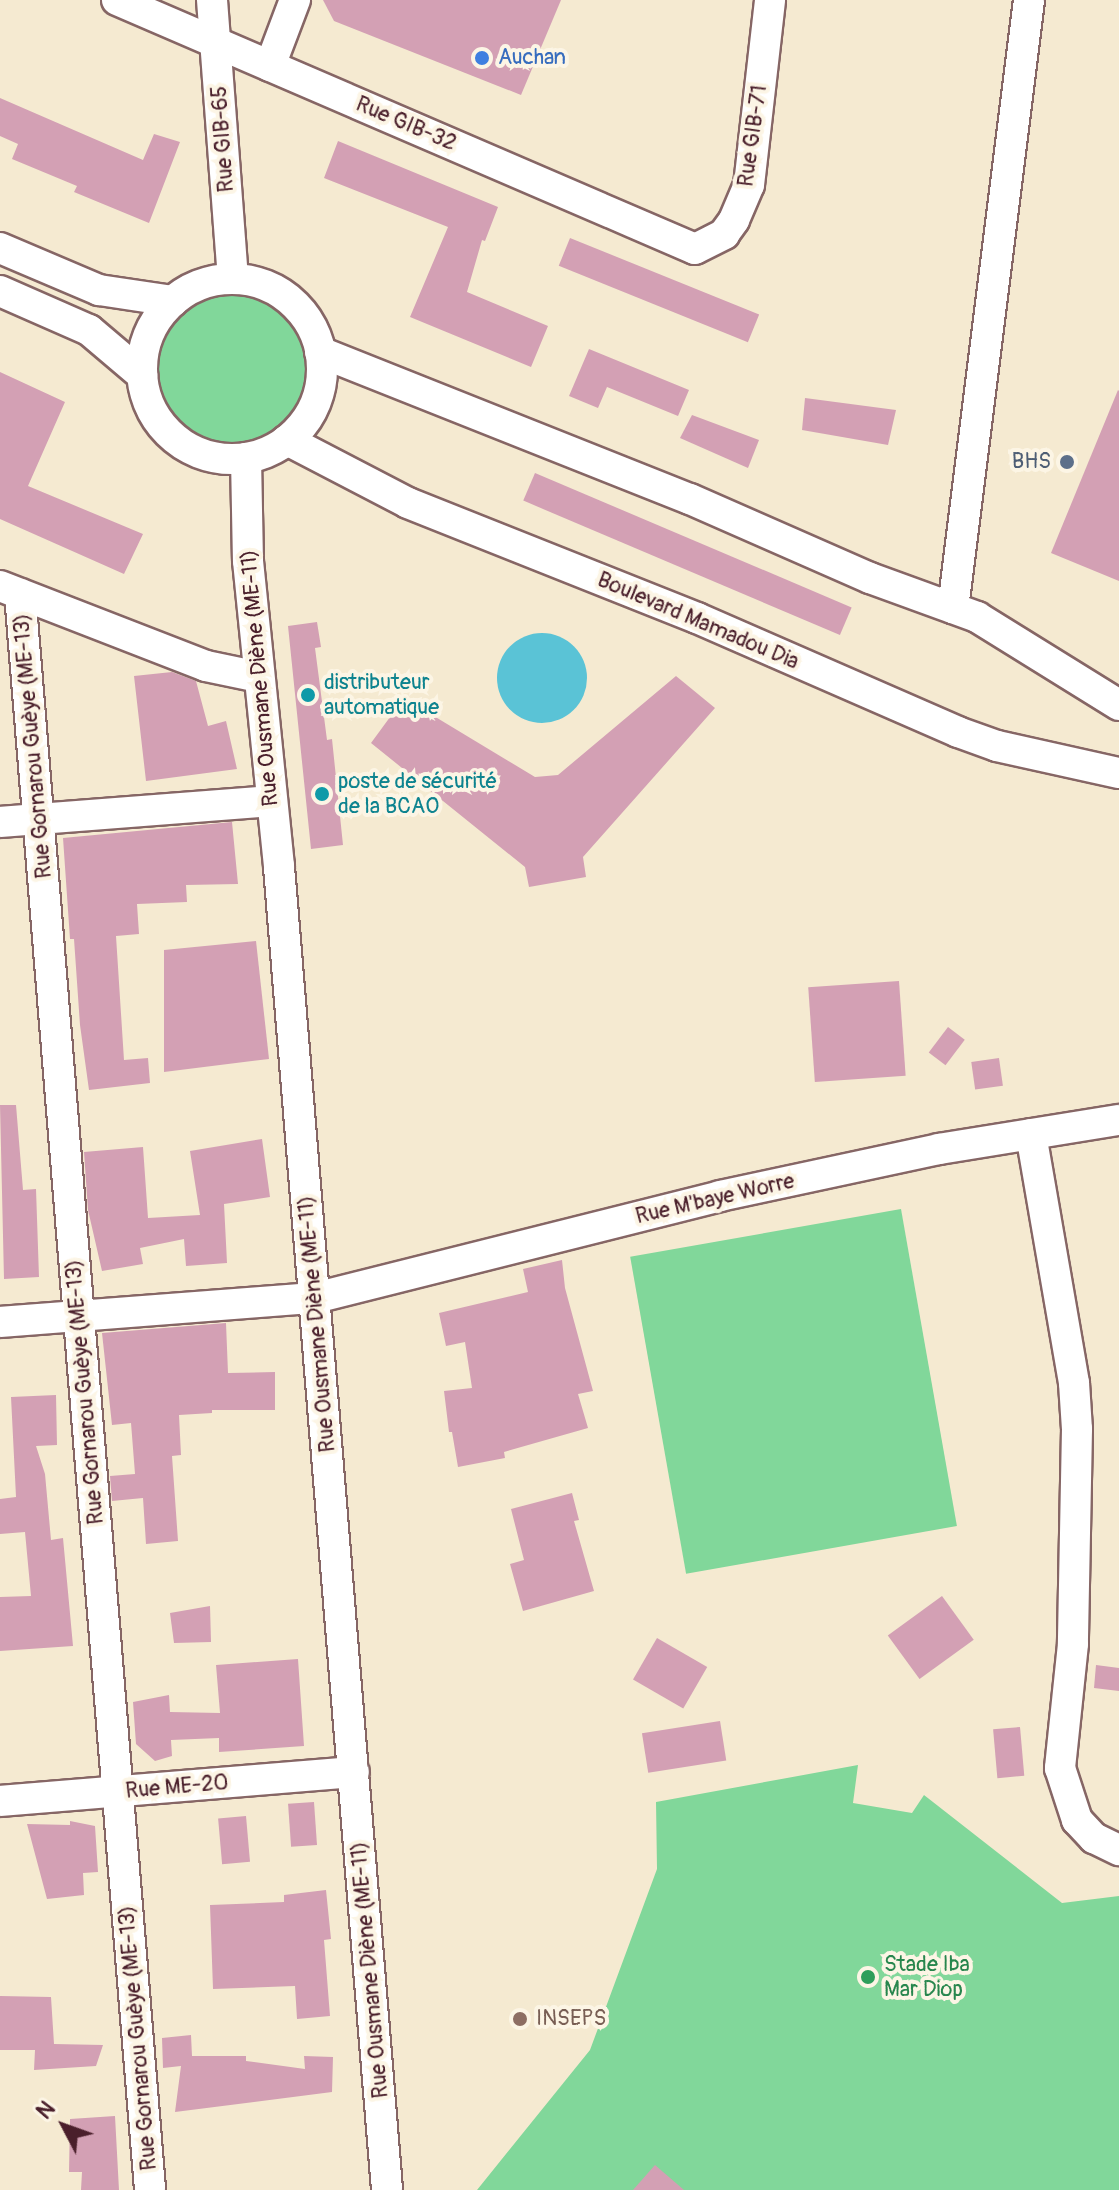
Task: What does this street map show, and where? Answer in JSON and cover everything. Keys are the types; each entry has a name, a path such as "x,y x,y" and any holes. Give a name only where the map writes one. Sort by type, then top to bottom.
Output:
{"street":[{"name":"Rue GIB-32","path":"117,0 695,249"},
{"name":"Rue GIB-65","path":"212,0 233,278"},
{"path":"270,66 295,0"},
{"name":"Rue GIB-71","path":"695,249 724,234 734,220 749,185 770,0"},
{"path":"953,608 1029,0"},
{"path":"0,248 99,290 173,301"},
{"path":"233,278 277,290 295,304 309,323 320,352 321,378 315,403 303,424 287,440 268,452 246,458 207,456 174,438 150,408 142,369 152,329 173,301 202,284 233,278"},
{"path":"0,291 89,330 142,369"},
{"path":"320,352 690,499 870,578 977,617 1119,705"},
{"name":"Boulevard Mamadou Dia","path":"287,440 408,503 697,618 958,732 997,746 1119,773"},
{"name":"Rue Ousmane Diène (ME-11)","path":"246,458 248,561 279,867 387,2190"},
{"path":"10,590 206,666 259,677"},
{"name":"Rue Gornarou Guèye (ME-13)","path":"10,590 39,819 150,2190"},
{"path":"0,822 270,801"},
{"name":"Rue M'baye Worre","path":"0,1322 315,1298 720,1196 939,1149 1119,1120"},
{"path":"1031,1134 1071,1369 1077,1429 1073,1644 1060,1768 1077,1820 1094,1838 1119,1850"},
{"name":"Rue ME-20","path":"0,1801 354,1772"}],"green space":[{"path":"229,289 260,295 286,312 303,338 309,369 303,400 286,426 260,443 229,449 198,443 172,426 155,400 149,369 155,338 172,312 198,295"},
{"path":"901,1209 957,1526 686,1574 630,1257"},
{"name":"Stade Iba Mar Diop","path":"858,1765 853,1803 912,1813 924,1795 1062,1903 1119,1896 1119,2190 477,2190 590,2050 657,1869 656,1802"}],"water":[{"path":"542,633 559,636 574,646 584,661 587,678 584,695 574,710 559,720 542,723 525,720 510,710 500,695 497,678 500,661 510,646 525,636"}],"building":[{"name":"Auchan","path":"323,0 561,0 521,95 334,21"},
{"path":"0,98 143,160 154,134 180,142 149,223 74,192 77,186 12,159 18,144 0,136"},
{"path":"338,141 498,207 485,241 482,240 467,292 548,326 531,367 410,317 448,227 324,178"},
{"path":"570,238 759,314 748,342 559,266"},
{"path":"589,349 689,390 678,416 607,387 598,408 569,396"},
{"path":"0,372 65,402 28,486 143,534 124,574 0,519"},
{"path":"1119,391 1119,581 1051,553"},
{"path":"805,398 896,410 888,445 802,430"},
{"path":"692,415 759,440 748,468 680,438"},
{"path":"535,473 852,607 840,635 523,501"},
{"path":"317,622 321,647 315,648 327,740 332,739 343,845 311,849 288,626"},
{"path":"172,672 196,681 208,726 226,721 237,769 146,781 134,676"},
{"path":"676,676 715,708 583,857 586,877 529,887 525,867 371,743 404,698 535,777 558,775"},
{"path":"232,822 238,884 186,885 187,902 137,904 139,934 116,936 124,1060 148,1058 150,1083 89,1090 80,1025 74,939 70,939 63,838"},
{"path":"256,941 269,1059 164,1072 164,950"},
{"path":"899,981 906,1076 815,1082 808,987"},
{"path":"948,1027 965,1040 946,1065 929,1053"},
{"path":"999,1058 1003,1086 975,1090 971,1062"},
{"path":"0,1105 16,1105 23,1190 36,1189 39,1277 4,1279"},
{"path":"262,1139 270,1197 224,1204 227,1263 186,1266 184,1239 140,1248 143,1264 102,1271 88,1210 84,1152 143,1147 148,1218 200,1215 190,1151"},
{"path":"562,1260 565,1288 593,1391 578,1394 588,1428 504,1452 505,1458 458,1467 452,1432 449,1432 444,1391 472,1388 465,1342 446,1346 439,1313 528,1292 523,1269"},
{"path":"226,1323 228,1373 275,1372 275,1410 212,1410 212,1413 179,1415 181,1455 172,1456 178,1541 146,1544 143,1498 112,1501 110,1476 135,1474 131,1423 112,1425 102,1333"},
{"path":"56,1395 57,1445 36,1446 45,1474 51,1540 63,1538 73,1646 0,1651 0,1597 31,1596 25,1532 0,1534 0,1499 16,1497 11,1397"},
{"path":"572,1493 579,1520 574,1521 594,1591 523,1611 510,1564 524,1560 511,1509"},
{"path":"942,1596 974,1640 920,1679 888,1635"},
{"path":"210,1606 211,1642 174,1643 170,1613"},
{"path":"657,1638 707,1667 683,1709 633,1680"},
{"path":"298,1659 304,1746 219,1752 219,1738 171,1740 172,1756 155,1761 136,1744 133,1702 169,1695 170,1712 220,1713 216,1665"},
{"path":"1096,1665 1119,1668 1119,1691 1094,1688"},
{"path":"720,1721 726,1761 648,1773 642,1733"},
{"path":"1020,1727 1024,1776 997,1778 993,1729"},
{"path":"314,1802 317,1845 291,1847 288,1804"},
{"path":"246,1816 250,1862 222,1864 218,1818"},
{"path":"70,1821 95,1826 98,1872 83,1873 84,1895 47,1899 27,1824 70,1825"},
{"path":"326,1890 331,1939 324,1940 330,2016 297,2019 295,1986 213,1989 210,1905 284,1902 284,1895"},
{"path":"0,1996 51,1997 54,2044 103,2045 96,2066 34,2070 35,2050 0,2050"},
{"path":"191,2035 192,2056 246,2056 246,2061 305,2069 304,2056 333,2057 332,2092 175,2112 181,2066 163,2068 162,2038"},
{"path":"115,2116 119,2190 81,2190 82,2172 69,2172 70,2119"},
{"path":"655,2165 684,2190 633,2190"}],"place":[{"name":"Auchan","path":"482,58"},
{"name":"BHS","path":"1067,462"},
{"name":"distributeur automatique","path":"308,695"},
{"name":"poste de sécurité de la BCAO","path":"322,794"},
{"name":"Stade Iba Mar Diop","path":"868,1977"},
{"name":"INSEPS","path":"520,2019"}]}
